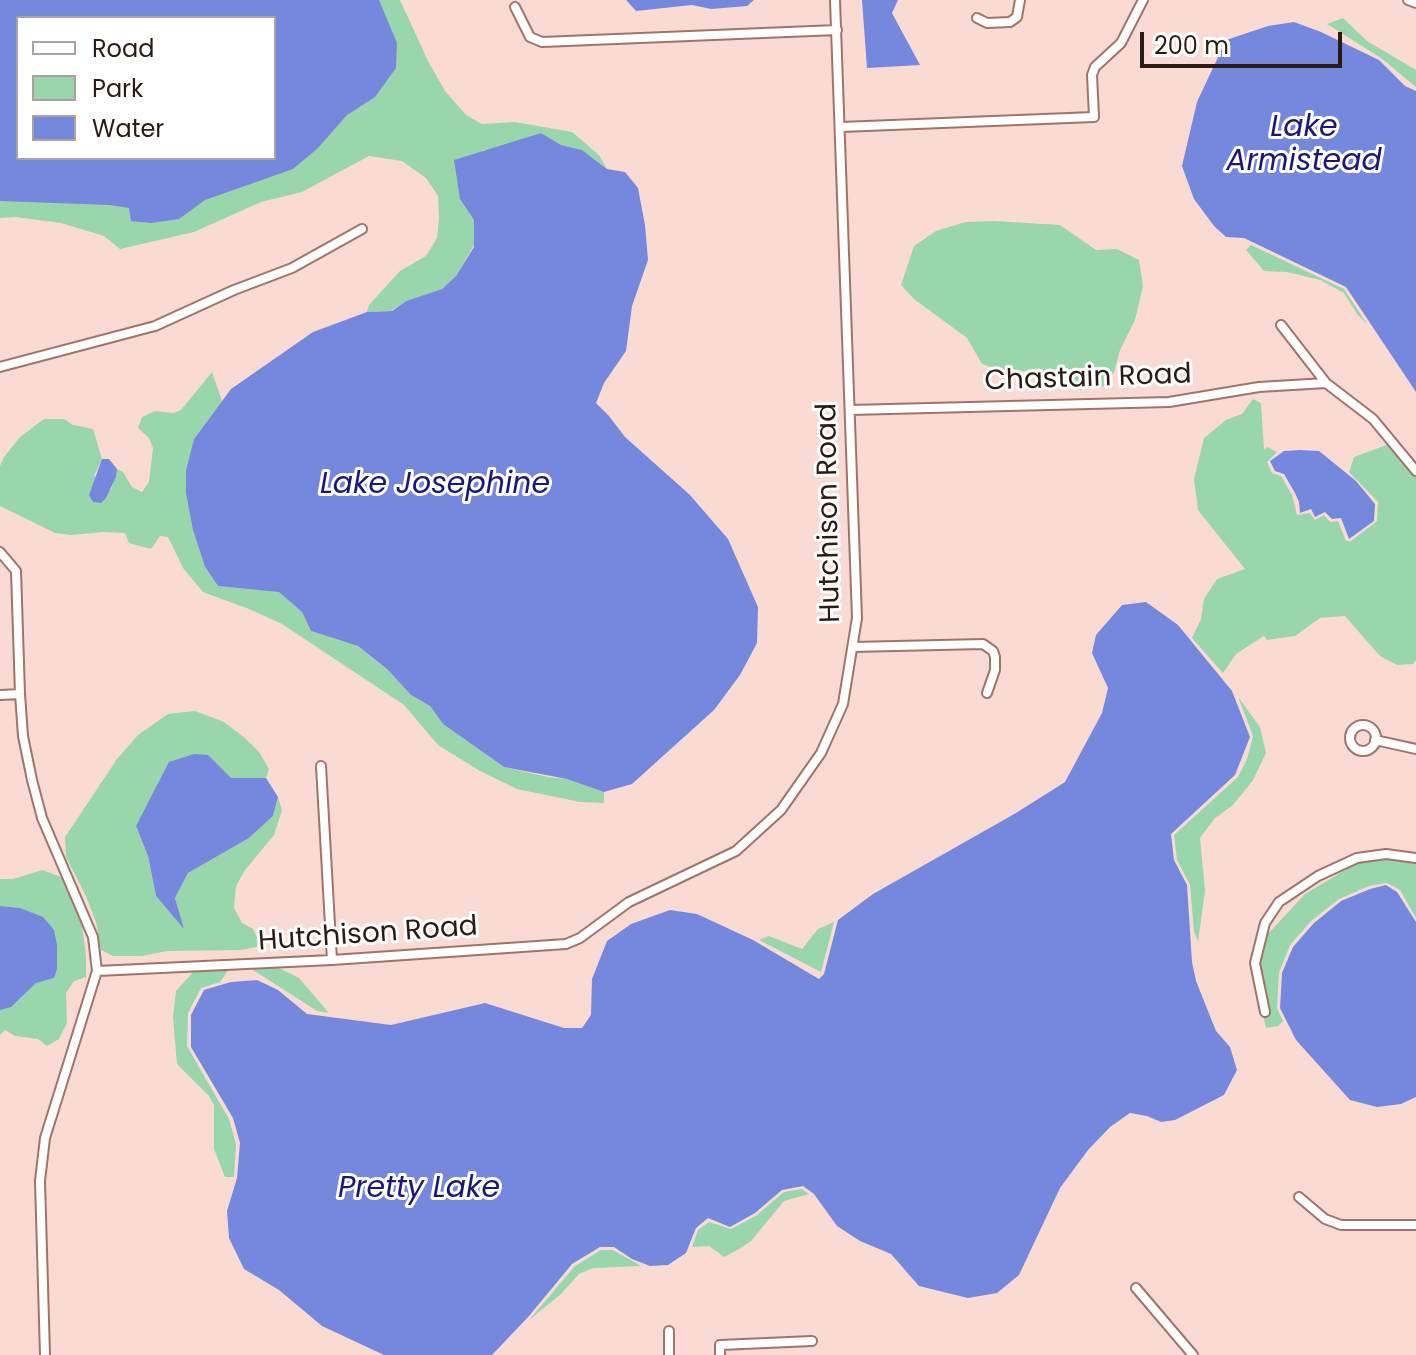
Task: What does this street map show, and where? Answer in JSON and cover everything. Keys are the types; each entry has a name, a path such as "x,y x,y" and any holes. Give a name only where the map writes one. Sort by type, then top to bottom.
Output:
{"street":[{"name":"Hutchison Road","path":"97,971 332,960 566,944 580,938 629,902 736,851 781,810 821,753 843,704 857,618 835,0"},
{"path":"977,18 987,23 1010,22 1017,17 1020,0"},
{"path":"841,127 1094,117 1092,75 1095,67 1121,43 1143,0"},
{"path":"1408,0 1416,3"},
{"path":"515,7 530,37 542,42 837,30"},
{"path":"0,367 155,326 292,268 362,229"},
{"path":"1281,325 1326,383 1373,419 1416,471"},
{"name":"Chastain Road","path":"850,410 1169,402 1259,387 1326,383"},
{"path":"0,552 16,571 23,736 42,818 93,937 97,971 45,1138 40,1181 45,1355"},
{"path":"853,647 983,644 993,651 995,657 995,670 987,693"},
{"path":"0,695 20,694"},
{"path":"1375,740 1416,749"},
{"path":"321,766 332,960"},
{"path":"1265,1012 1255,963 1265,923 1279,902 1318,876 1357,858 1386,854 1416,858"},
{"path":"1299,1197 1325,1219 1341,1225 1416,1225"},
{"path":"1136,1288 1193,1355"},
{"path":"669,1331 669,1355"},
{"path":"720,1355 720,1345 812,1341"}],"green space":[{"path":"0,0 400,0 445,91 466,115 482,124 515,122 572,132 599,155 607,169 582,150 561,145 541,133 492,150 483,150 460,199 474,220 474,245 456,276 442,289 406,301 391,311 367,312 369,305 400,271 426,256 437,238 439,219 438,196 426,178 402,161 369,156 302,192 261,202 194,232 120,249 104,236 61,223 0,218"},
{"path":"1343,18 1367,41 1416,70 1416,87 1381,58 1327,24"},
{"path":"966,222 1060,225 1096,250 1117,249 1139,260 1143,286 1135,320 1120,350 1114,372 1103,387 1077,390 1039,368 1011,374 982,364 967,338 914,299 901,285 914,246 936,231"},
{"path":"1251,245 1344,289 1367,324 1344,293 1320,280 1287,272 1264,271 1246,250"},
{"path":"212,372 222,401 194,439 186,484 195,536 205,567 218,586 279,591 302,612 311,631 358,646 387,669 411,695 430,706 443,724 504,767 567,779 604,792 604,803 580,802 517,789 480,771 438,745 404,705 282,624 203,592 183,568 168,537 160,536 151,549 129,543 125,533 55,533 0,506 0,466 4,457 20,437 44,419 64,419 73,425 93,429 102,459 94,476 111,490 117,469 123,472 132,487 142,492 149,482 153,448 149,438 138,428 142,417 155,411 174,413 181,410"},
{"path":"1253,399 1261,403 1264,450 1267,447 1277,452 1267,462 1272,473 1281,476 1292,495 1297,515 1310,513 1315,520 1324,515 1330,522 1338,521 1346,541 1351,541 1377,521 1378,502 1349,472 1354,457 1389,444 1416,477 1416,660 1413,664 1397,665 1380,656 1345,616 1320,618 1295,636 1267,640 1264,636 1236,654 1223,673 1192,638 1201,619 1204,599 1217,579 1245,569 1198,510 1194,479 1204,438 1226,420 1242,414"},
{"path":"1238,697 1260,727 1266,753 1253,780 1233,805 1215,818 1200,838 1205,891 1198,942 1194,931 1190,885 1177,860 1174,835 1238,777 1247,759 1253,736"},
{"path":"195,711 224,722 246,739 259,752 269,769 266,778 231,778 136,826 148,856 156,896 183,927 175,898 188,873 249,838 273,816 278,797 282,810 274,835 236,886 234,908 242,923 253,929 261,946 241,950 167,951 142,956 113,956 101,950 96,922 66,857 65,837 117,759 138,735 168,714"},
{"path":"1386,858 1416,861 1416,918 1400,890 1387,883 1369,886 1339,899 1311,921 1290,945 1279,973 1277,1008 1283,1021 1278,1026 1266,1028 1263,1015 1269,1014 1259,963 1266,936 1305,894 1362,860"},
{"path":"42,870 64,878 82,924 86,956 86,977 74,981 66,993 67,1023 59,1039 47,1046 38,1039 15,1036 5,1030 0,1035 0,879 13,879"},
{"path":"834,922 821,972 759,940 769,936 802,949 818,929"},
{"path":"277,967 299,978 329,1013 317,1011 250,968"},
{"path":"229,969 220,982 201,988 188,1013 187,1046 229,1119 236,1144 234,1177 225,1177 214,1149 214,1105 177,1064 173,1018 176,991 194,971"},
{"path":"802,1189 809,1194 784,1201 751,1241 724,1257 709,1246 692,1247 698,1230 709,1222 731,1229 757,1215 784,1192"},
{"path":"601,1250 613,1250 641,1266 593,1268 579,1274 561,1294 529,1320 575,1266"}],"water":[{"path":"0,0 379,0 397,43 396,68 375,97 347,115 318,148 293,169 205,200 179,219 151,223 131,221 129,208 0,201"},
{"path":"626,0 754,0 747,6 711,9 692,5 636,11"},
{"path":"862,0 898,0 892,13 920,65 867,68"},
{"name":"Lake Armistead","path":"1294,22 1379,60 1405,86 1416,91 1416,392 1346,287 1244,238 1226,237 1194,199 1182,166 1197,102 1226,40 1268,26"},
{"name":"Lake Josephine","path":"541,133 561,145 582,150 607,169 625,172 638,188 648,260 632,306 626,351 604,383 596,403 625,437 690,495 728,539 758,607 757,643 740,675 714,710 632,784 604,792 567,779 504,767 443,724 430,706 411,695 387,669 358,646 311,631 302,612 279,592 218,586 205,567 193,530 186,493 186,471 194,439 231,389 313,332 367,312 392,311 406,301 442,289 456,276 474,247 474,220 460,199 454,160"},
{"path":"1284,451 1319,451 1356,481 1375,504 1374,521 1349,539 1341,518 1332,519 1325,512 1315,517 1311,509 1300,513 1295,493 1284,474 1275,471 1270,461"},
{"path":"102,459 109,459 117,469 116,477 101,503 93,502 89,495"},
{"name":"Pretty Lake","path":"1146,602 1178,625 1232,691 1250,737 1235,775 1171,834 1174,860 1187,885 1196,981 1216,1031 1230,1047 1237,1070 1224,1095 1175,1120 1161,1122 1130,1113 1110,1127 1088,1150 1060,1188 1019,1275 997,1293 968,1298 919,1286 891,1254 860,1241 837,1226 814,1194 803,1186 782,1190 755,1213 730,1227 708,1218 696,1228 686,1253 668,1265 650,1266 614,1247 600,1247 572,1264 492,1355 384,1355 322,1326 279,1290 244,1269 229,1238 227,1211 237,1178 240,1143 233,1118 191,1047 191,1015 204,990 231,982 257,980 278,990 307,1014 391,1025 485,1003 564,1028 582,1028 591,1015 592,979 607,941 631,924 670,910 697,914 753,940 819,979 824,974 838,920 873,894 1065,782 1102,713 1108,688 1092,653 1096,635 1122,605"},
{"path":"194,754 208,755 231,778 266,778 278,797 273,816 249,838 188,873 175,898 184,929 156,896 148,856 136,826 169,762"},
{"path":"1386,885 1397,892 1416,922 1416,1097 1401,1104 1377,1107 1350,1100 1296,1040 1280,1008 1282,973 1293,947 1314,923 1341,901"},
{"path":"0,906 20,908 43,917 54,930 57,969 54,978 36,983 11,1007 0,1010"}]}
